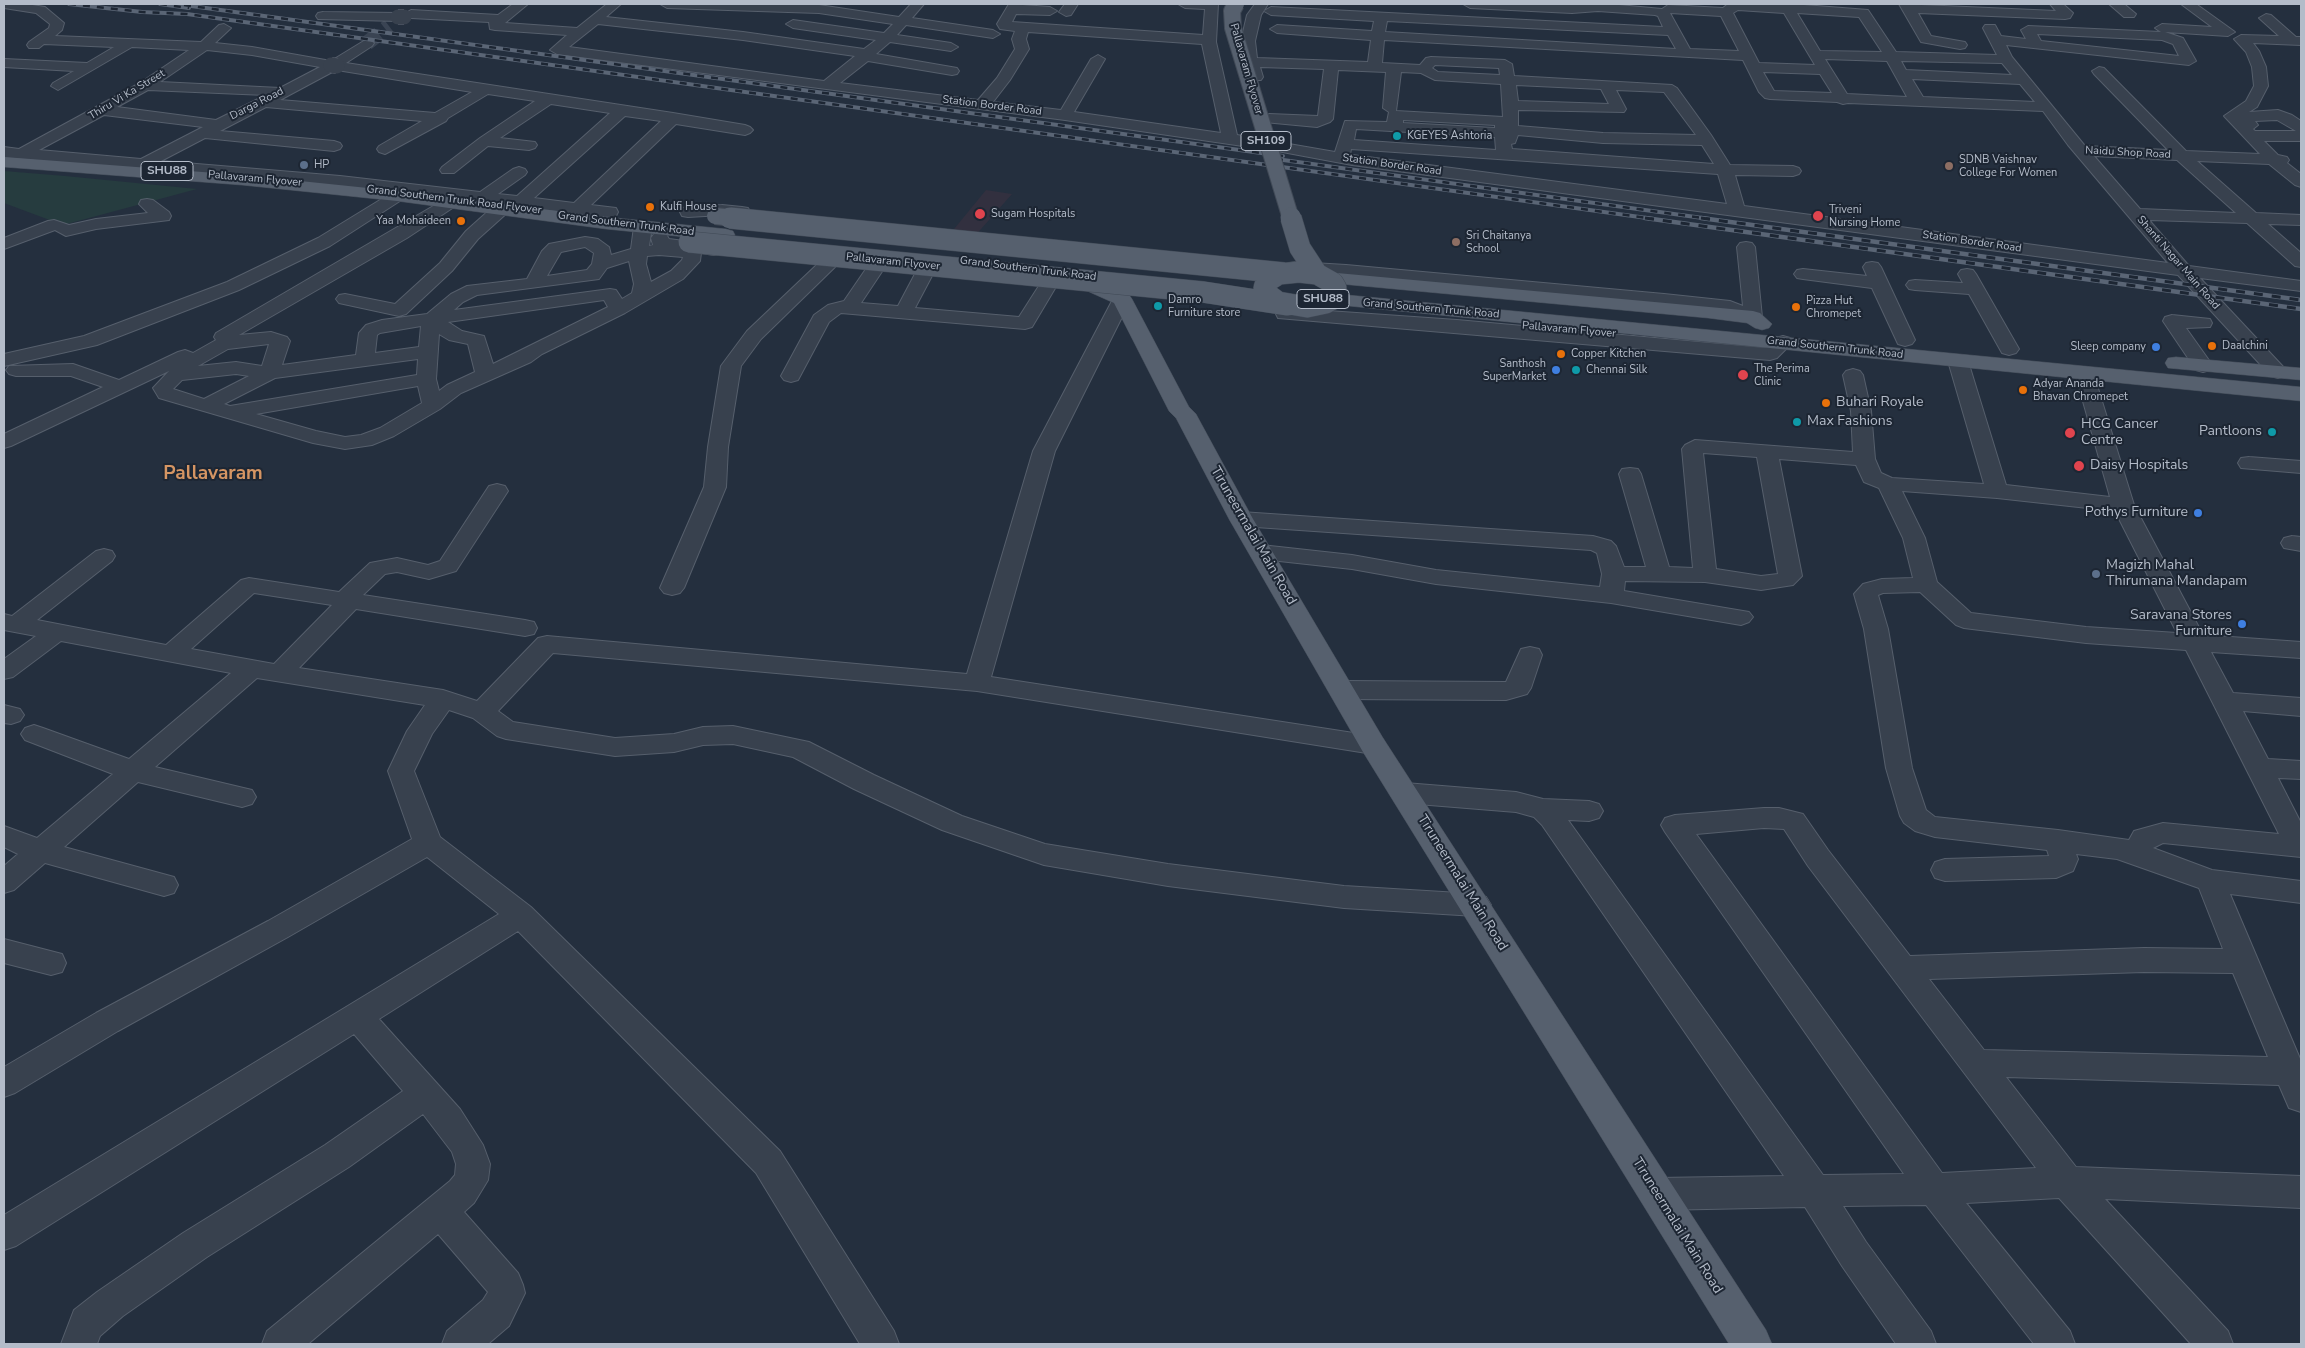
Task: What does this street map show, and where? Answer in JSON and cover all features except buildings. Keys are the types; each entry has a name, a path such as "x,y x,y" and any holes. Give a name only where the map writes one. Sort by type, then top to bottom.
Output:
{"main road":[{"name":"Pallavaram Flyover","path":"1215,4 1220,29 1286,273"},
{"name":"Pallavaram Flyover","path":"1236,4 1232,11 1233,28 1300,248 1319,273 1336,288 1336,294 1333,299 1316,306"},
{"name":"Pallavaram Flyover","path":"4,161 327,187 356,191"},
{"name":"Grand Southern Trunk Road","path":"356,191 448,203 510,205 649,227 839,246 1054,279 1125,278 1759,327 2301,374"},
{"name":"Grand Southern Trunk Road Flyover","path":"356,191 586,215 610,212"},
{"name":"Grand Southern Trunk Road","path":"610,212 649,227 950,241 1125,278"},
{"path":"649,227 688,212 1286,273 1319,273 1708,312 1759,327"},
{"name":"Pallavaram Flyover","path":"649,227 689,242 1228,295 1288,306 1316,306 1743,346 1759,327"},
{"path":"1286,273 1272,278 1264,288 1270,298 1288,306"},
{"path":"1054,279 1102,290 1125,278"},
{"name":"Tiruneermalai Main Road","path":"1125,278 1180,411 1185,414 1241,519 1373,745 1752,1344"},
{"name":"Grand Southern Trunk Road","path":"1759,327 1784,342 2301,394"}],"street":[{"path":"4,4 40,10 54,19 57,26 42,40 4,63"},
{"path":"401,16 426,4"},
{"path":"522,4 501,19 495,26 581,32"},
{"name":"Station Border Road","path":"615,4 557,50 778,80 1065,115 1277,146 1344,151 1507,181 2301,286"},
{"path":"667,4 829,7 902,21 993,34"},
{"path":"827,86 886,39 902,21 913,4 935,8"},
{"path":"1185,4 1215,4 1210,34 1230,139"},
{"path":"1375,67 1383,4"},
{"path":"1470,4 1572,9 1598,7 1656,11 1663,13 1686,54"},
{"path":"1908,6 2065,15 2066,13 2056,4"},
{"path":"2116,4 2129,14"},
{"path":"2188,4 2227,32 2241,39 2252,51 2259,67 2260,86 2252,104 2232,116 2288,161 2301,182"},
{"path":"1908,6 1926,39 2004,46 2016,54 2038,59"},
{"path":"706,70 743,36 768,7"},
{"path":"1732,7 1751,61 1766,92 1770,95 1844,100 2047,107"},
{"path":"1668,9 1732,7 1790,13 1860,9 1880,38 1918,102"},
{"path":"1277,146 1248,51 1248,41 1254,15 1266,8 1380,18 1672,31"},
{"path":"1011,11 1005,26 1210,34"},
{"path":"989,16 1011,11 1050,11"},
{"path":"1069,11 1171,24 1210,34"},
{"path":"1790,13 1818,55 1824,70 1844,100"},
{"path":"323,16 501,19"},
{"path":"2266,18 2296,40"},
{"path":"594,20 743,36 815,46 952,71 924,98"},
{"path":"793,24 951,48"},
{"name":"Thiru Vi Ka Street","path":"23,153 145,86 204,46 224,28"},
{"path":"982,105 1002,80 1022,49 1019,39 1023,28"},
{"path":"1053,28 1046,39 1053,42 1150,50"},
{"path":"2162,28 2227,32"},
{"path":"1277,29 1686,54 1824,70"},
{"path":"1818,55 1891,56 2035,43 2184,61 2189,59 2178,41 2164,36 2028,30 2035,43"},
{"path":"2082,32 2090,50"},
{"path":"2129,34 2143,56"},
{"path":"2241,39 2296,40"},
{"path":"42,40 204,46 252,51 485,90 745,130"},
{"path":"58,86 130,43"},
{"name":"Darga Road","path":"145,163 330,68 365,45 334,65"},
{"path":"802,57 815,46"},
{"path":"1314,64 1318,46"},
{"name":"Naidu Shop Road","path":"2004,46 2022,80 2047,107 2081,151 2288,161"},
{"path":"4,51 25,50"},
{"path":"2082,64 2114,67 2115,63 2109,52"},
{"path":"1195,55 1213,57"},
{"path":"1065,115 1098,59"},
{"path":"1424,69 1432,61 1524,65"},
{"path":"1252,62 1424,69 1435,76 1667,88 1672,90 1711,146 1725,170 1737,210"},
{"path":"4,63 90,67"},
{"path":"1505,64 1511,105 1506,132 1504,154 1437,150 1344,151 1350,124 1438,131 1506,132 1584,136 1711,146 1731,153"},
{"path":"205,132 334,65"},
{"path":"1269,119 1317,122 1325,119 1332,65"},
{"path":"778,80 790,68"},
{"path":"1390,108 1394,68"},
{"path":"2099,71 2182,156 2301,262"},
{"path":"1902,74 2022,80"},
{"path":"1453,77 1455,103"},
{"path":"1605,84 1630,131"},
{"path":"145,86 272,97 440,118"},
{"path":"384,149 485,90"},
{"path":"448,170 485,141 549,99"},
{"path":"1511,105 1619,109"},
{"path":"104,110 205,132 334,146"},
{"path":"345,299 398,310 446,267 472,235 621,111"},
{"path":"1395,127 1395,115 1502,121 1510,154 1507,181"},
{"path":"2256,136 2243,116 2283,116 2301,128"},
{"path":"578,208 674,118"},
{"path":"1437,150 1438,131"},
{"path":"1584,136 1589,159"},
{"path":"2256,136 2301,136"},
{"path":"485,141 529,145"},
{"name":"Shanti Nagar Main Road","path":"2081,151 2205,295 2278,372"},
{"path":"4,152 340,181 482,198 510,205 578,208 610,212"},
{"path":"1510,154 1725,170 1793,171"},
{"path":"4,168 326,196 356,191"},
{"path":"482,198 519,172"},
{"path":"4,360 90,341 233,286 324,242 397,196"},
{"path":"4,442 212,343 270,312 401,234 448,203"},
{"path":"4,244 23,235 57,226 66,232 96,224 163,216 147,204"},
{"path":"688,212 722,210 950,241"},
{"path":"2136,214 2301,220"},
{"path":"632,254 649,227 660,243 925,272 1054,279"},
{"path":"534,283 551,251 560,246 585,242 592,243 603,251 588,298"},
{"path":"1746,247 1759,327"},
{"path":"207,405 270,373 280,341 271,338 223,344 184,367 163,388 166,394 313,437 345,443 365,441 380,435 433,405 454,389 524,358 535,350 618,309 677,275 690,261 692,253 660,250 632,254 597,269 534,283 468,291 431,320 426,379 433,405"},
{"path":"632,254 637,264 642,284 640,296"},
{"path":"672,588 715,487 718,447 731,366 754,335 830,262"},
{"path":"1125,278 1264,266 1319,273 1673,301 1730,308 1759,327"},
{"path":"849,308 876,267"},
{"path":"904,312 925,272"},
{"path":"1802,274 1876,275 1905,340"},
{"path":"1125,278 1236,305 1284,314 1466,327 1770,354 1784,342"},
{"path":"977,683 1044,451 1125,278"},
{"path":"791,376 821,319 830,312 844,307 1025,322 1054,279"},
{"path":"1914,285 1971,281 2009,349"},
{"path":"365,360 368,333 373,329 610,294 618,309"},
{"path":"431,320 456,336 477,340 486,375"},
{"path":"2203,323 2172,321 2203,366"},
{"path":"174,375 236,368 270,373 428,352"},
{"path":"1958,361 1998,491"},
{"path":"4,370 53,368 73,370 120,387"},
{"path":"2085,373 2123,505 2258,768 2293,820 2301,847 2163,833 2144,838 2136,853"},
{"path":"1854,375 1861,411 1864,459 1872,477 1888,484 1998,491 2123,505"},
{"path":"230,412 426,379"},
{"path":"1705,575 1692,449 1694,446 1702,445 1864,459"},
{"path":"1612,585 1660,575 1705,575 1761,583 1785,580 1790,576 1766,452"},
{"path":"2249,463 2301,467"},
{"path":"1630,474 1660,575"},
{"path":"1888,484 1914,538 1926,585 1964,620 2086,635 2301,650"},
{"path":"280,673 378,568 397,565 429,572 448,566 497,491"},
{"path":"1241,519 1593,543 1603,546 1608,551 1612,585"},
{"path":"1261,552 1352,562 1436,577 1612,585 1741,616"},
{"path":"10,624 104,556"},
{"path":"171,654 249,584 525,628"},
{"path":"1926,585 1882,586 1871,589 1866,594 1876,629 1892,716 1899,768 1914,816 1925,824 1935,827 2102,845 2136,853 2210,881 2301,892"},
{"path":"10,624 252,669 443,699 482,712 506,730 614,747 674,743 703,736 733,735 800,749 864,782 952,823 1044,854 1168,875 1344,897 1476,905"},
{"path":"4,671 57,632"},
{"path":"482,712 547,644 977,683 1373,745"},
{"path":"1342,690 1506,691 1518,688 1530,655"},
{"path":"4,882 252,669"},
{"path":"443,699 420,731 401,771 428,843 521,915 768,1162 881,1344"},
{"path":"2224,701 2301,707"},
{"path":"34,734 133,770 242,798"},
{"path":"2258,768 2301,770"},
{"path":"1405,793 1516,802 1543,809 1589,810"},
{"path":"1543,809 1552,818 1627,923 1918,1344"},
{"path":"2057,1344 1934,1189 1675,825 1764,818 1793,821 1818,858 2067,1182 2215,1344"},
{"path":"4,836 40,851 164,885"},
{"path":"1945,870 2056,867 2063,863 2064,859 2058,840"},
{"path":"4,1083 107,1022 278,929 428,843"},
{"path":"1976,1063 2295,1084 2210,881"},
{"path":"4,1234 521,915"},
{"path":"5,952 51,963"},
{"path":"1903,968 2144,960 2243,961"},
{"path":"280,1344 462,1192 471,1180 473,1164 466,1145 448,1119 358,1016"},
{"path":"79,1344 80,1335 87,1323 110,1304 195,1245 337,1156 425,1094"},
{"path":"1658,1194 1934,1189 2067,1182 2301,1192"},
{"path":"440,1210 505,1285 507,1293 496,1313 460,1344"}],"shaded area":[{"name":"Sugam Hospitals","path":"986,190 1012,194 974,237 950,234"}],"green space":[{"path":"4,171 197,189 63,225 4,203"}],"tunnel":[{"path":"367,43 389,26"}],"railway":[{"path":"69,4 142,12 187,14 1654,219"},
{"path":"160,4 189,8"},
{"path":"184,5 1283,156"},
{"path":"1276,159 1710,219"},
{"path":"1645,218 2301,309"},
{"path":"1701,218 2301,300"}],"place":[{"name":"KGEYES Ashtoria","path":"1397,136"},
{"name":"HP","path":"304,165"},
{"name":"SDNB Vaishnav College For Women","path":"1949,166"},
{"name":"Kulfi House","path":"650,207"},
{"name":"Sugam Hospitals","path":"980,214"},
{"name":"Triveni Nursing Home","path":"1818,216"},
{"name":"Yaa Mohaideen","path":"461,221"},
{"name":"Sri Chaitanya School","path":"1456,242"},
{"name":"Damro Furniture store","path":"1158,306"},
{"name":"Pizza Hut Chromepet","path":"1796,307"},
{"name":"Daalchini","path":"2212,346"},
{"name":"Sleep company","path":"2156,347"},
{"name":"Copper Kitchen","path":"1561,354"},
{"name":"Santhosh SuperMarket","path":"1556,370"},
{"name":"Chennai Silk","path":"1576,370"},
{"name":"The Perima Clinic","path":"1743,375"},
{"name":"Adyar Ananda Bhavan Chromepet","path":"2023,390"},
{"name":"Buhari Royale","path":"1826,403"},
{"name":"Max Fashions","path":"1797,422"},
{"name":"Pantloons","path":"2272,432"},
{"name":"HCG Cancer Centre","path":"2070,433"},
{"name":"Daisy Hospitals","path":"2079,466"},
{"name":"Pothys Furniture","path":"2198,513"},
{"name":"Magizh Mahal Thirumana Mandapam","path":"2096,574"},
{"name":"Saravana Stores Furniture","path":"2242,624"}],"district":[{"name":"Pallavaram","path":"213,474"}]}
